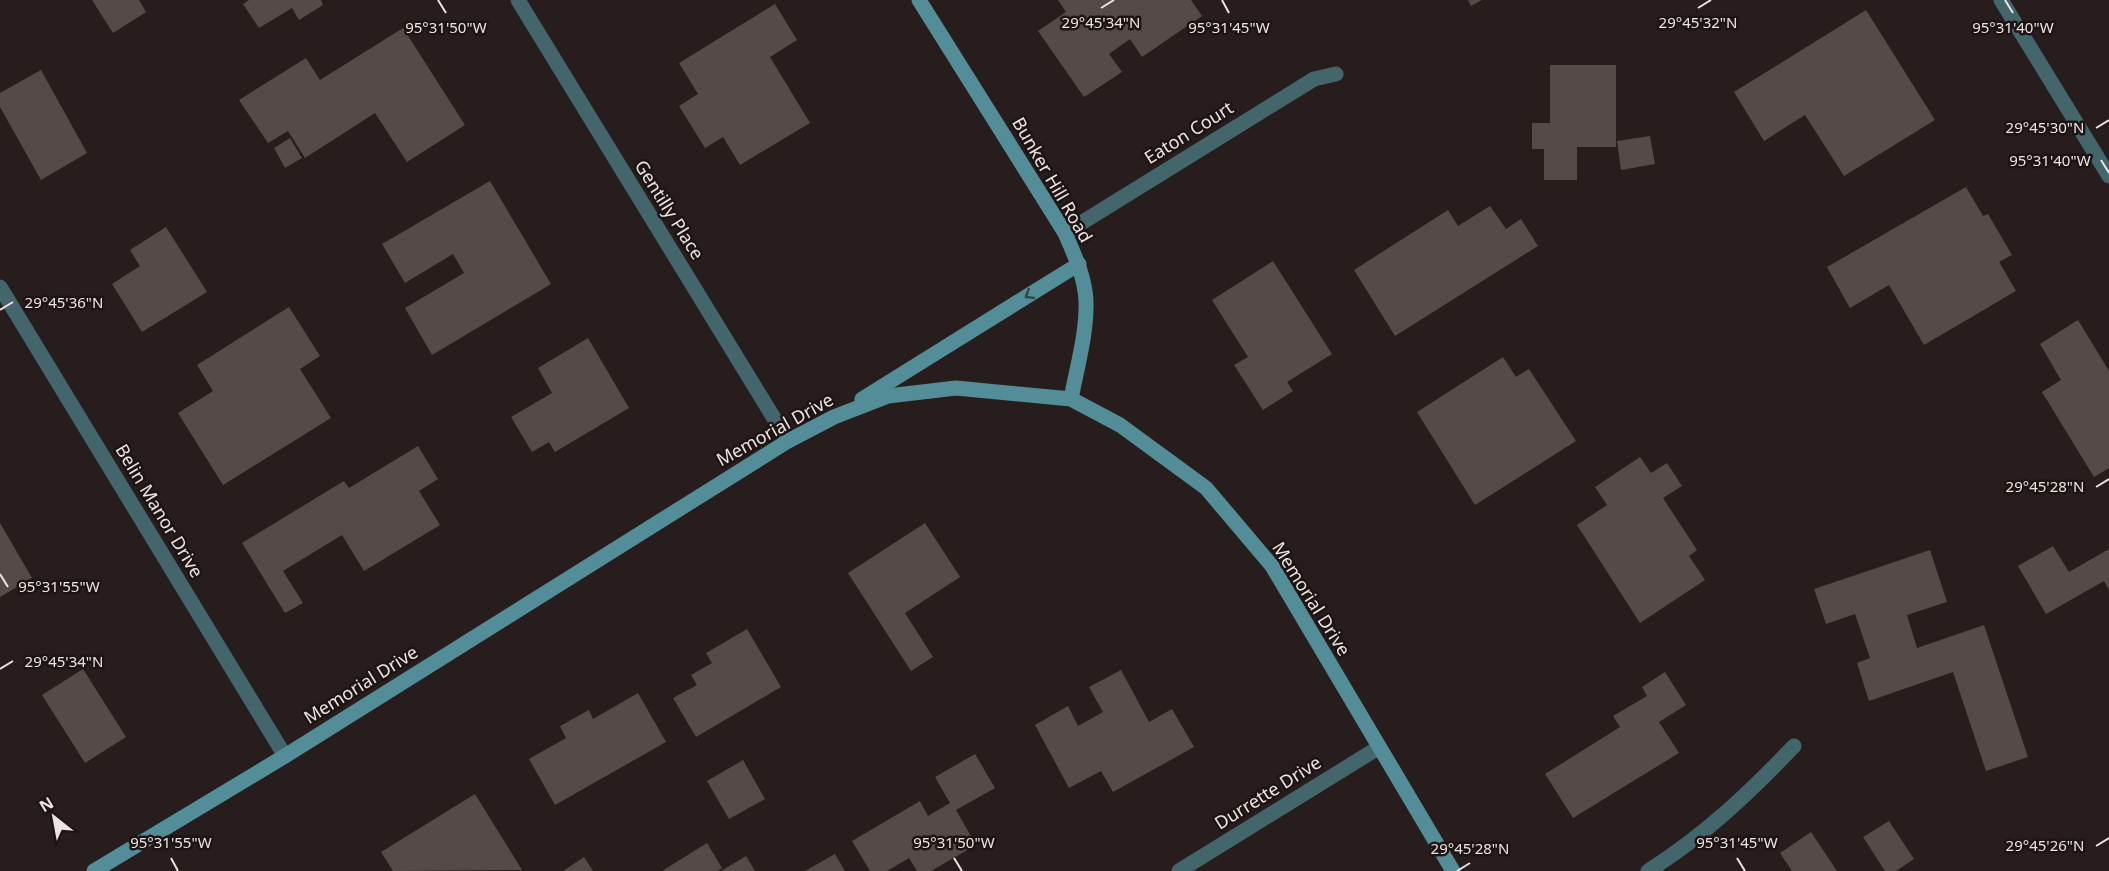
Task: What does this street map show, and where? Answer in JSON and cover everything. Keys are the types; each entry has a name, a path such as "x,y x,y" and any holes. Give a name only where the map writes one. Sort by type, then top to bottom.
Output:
{"street":[{"name":"Gentilly Place","path":"518,0 788,441"},
{"name":"Bunker Hill Road","path":"919,0 1065,233 1078,264 1086,300 1083,335 1071,399"},
{"path":"2001,0 2109,176"},
{"name":"Eaton Court","path":"1065,233 1314,79 1336,74"},
{"path":"834,417 1078,264"},
{"name":"Belin Manor Drive","path":"0,287 285,756"},
{"name":"Memorial Drive","path":"94,871 285,756 788,441 834,417 888,396 956,388 1071,399 1120,425 1206,488 1272,566 1453,871"},
{"path":"1648,871 1680,851 1741,802 1794,746"},
{"name":"Durrette Drive","path":"1179,871 1378,748"}],"building":[{"path":"92,0 139,0 146,12 113,33"},
{"path":"249,0 321,0 323,5 299,20 292,8 259,28 243,4"},
{"path":"1058,0 1191,0 1202,16 1142,57 1130,39 1109,54 1122,72 1084,97 1038,31 1066,12"},
{"path":"1468,0 1482,0 1471,6"},
{"path":"775,4 797,40 770,57 810,123 740,165 723,137 705,148 679,106 698,94 679,63"},
{"path":"1866,10 1935,120 1844,176 1805,115 1764,141 1734,92"},
{"path":"403,28 465,125 407,162 375,113 305,158 288,131 268,143 239,100 306,58 320,80"},
{"path":"1550,65 1616,65 1616,147 1577,147 1577,180 1544,180 1544,149 1532,149 1532,123 1550,123"},
{"path":"41,70 87,153 41,180 0,107 0,93"},
{"path":"1650,136 1655,164 1621,170 1617,141"},
{"path":"290,138 302,158 285,168 274,148"},
{"path":"490,181 551,284 432,355 405,308 464,273 453,254 405,283 382,244"},
{"path":"1966,187 1983,216 1988,214 2012,255 1999,262 2016,291 1924,345 1889,285 1850,308 1827,267"},
{"path":"1490,206 1506,229 1521,219 1538,246 1395,336 1354,270 1448,210 1458,226"},
{"path":"166,227 207,292 142,332 112,284 140,266 130,250"},
{"path":"1273,261 1332,354 1287,382 1293,391 1263,410 1234,365 1248,357 1212,300"},
{"path":"289,307 320,356 300,369 331,418 223,485 178,413 213,391 197,365"},
{"path":"2078,320 2109,371 2109,468 2094,477 2042,392 2061,380 2040,344"},
{"path":"588,338 629,408 555,452 549,442 532,452 511,417 552,393 538,368"},
{"path":"1503,357 1516,377 1529,369 1576,441 1475,505 1417,412"},
{"path":"418,446 438,479 419,491 440,525 364,571 342,535 283,571 303,603 285,613 242,543 344,481 349,488"},
{"path":"1640,457 1651,473 1667,463 1682,486 1663,498 1697,550 1689,556 1705,580 1640,623 1577,525 1607,505 1595,487"},
{"path":"0,523 32,578 0,597"},
{"path":"925,523 960,577 905,613 933,657 911,671 848,573"},
{"path":"2053,546 2069,572 2109,549 2109,590 2104,581 2046,614 2018,566"},
{"path":"1930,550 1947,602 1907,615 1917,648 1984,625 2028,757 1986,771 1953,672 1869,701 1857,663 1870,658 1855,614 1826,624 1814,589"},
{"path":"747,629 781,687 696,737 673,698 697,685 691,675 712,663 706,653"},
{"path":"83,669 126,737 85,763 42,695"},
{"path":"1121,670 1149,722 1172,709 1194,747 1113,792 1101,771 1069,788 1035,725 1068,706 1078,726 1103,712 1089,687"},
{"path":"1665,672 1686,705 1659,722 1679,753 1573,818 1545,774 1620,727 1613,716 1647,696 1642,687"},
{"path":"638,693 666,742 555,805 529,759 566,738 560,726 589,710 593,719"},
{"path":"975,754 995,788 956,810 976,845 931,871 917,871 909,858 887,871 870,871 852,841 920,801 928,816 950,803 935,777"},
{"path":"743,760 765,799 729,819 707,781"},
{"path":"475,794 522,870 393,871 381,852"},
{"path":"1889,821 1914,859 1896,871 1885,871 1863,837"},
{"path":"1811,832 1837,871 1792,871 1780,853"},
{"path":"707,843 722,868 717,871 662,871"},
{"path":"835,854 845,871 805,871"},
{"path":"746,856 755,871 721,871"},
{"path":"584,857 593,871 563,871"}]}
